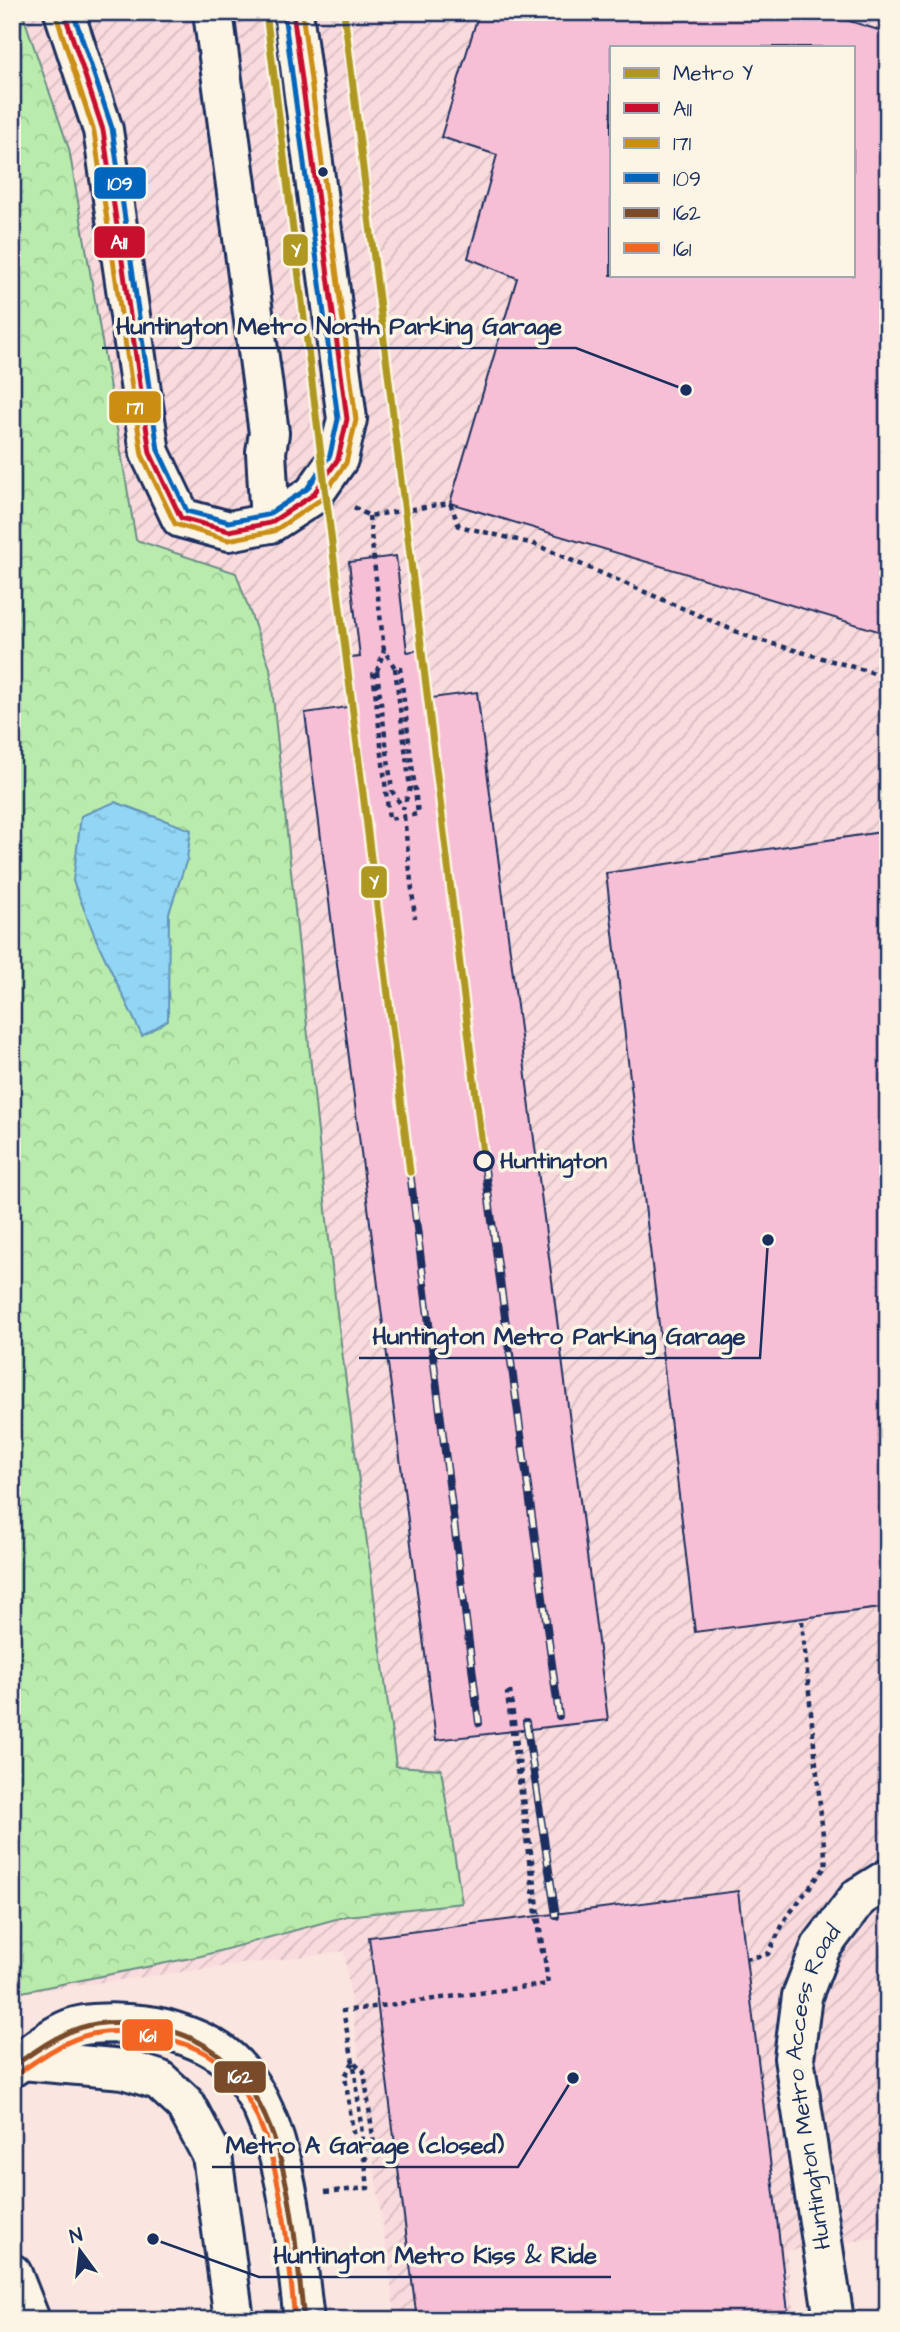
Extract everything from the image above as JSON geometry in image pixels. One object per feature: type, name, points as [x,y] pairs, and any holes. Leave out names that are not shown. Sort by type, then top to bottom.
[{"type":"lane","points":[[64,12],[103,130],[150,453],[181,518],[229,531],[270,523],[313,495],[338,459],[347,419],[293,12]]},
{"type":"lane","points":[[213,12],[269,433],[266,453],[270,523]]},
{"type":"lane","name":"Huntington Metro Access Road","points":[[834,2320],[794,2058],[800,2008],[821,1947],[859,1897],[888,1878]]},
{"type":"lane","points":[[17,2064],[71,2028],[110,2024],[154,2026],[191,2036],[225,2056],[254,2092],[273,2132],[288,2196],[304,2320]]},
{"type":"lane","points":[[17,2064],[124,2068],[159,2080],[185,2104],[212,2155],[234,2320]]},
{"type":"lane","points":[[12,2274],[30,2320]]},
{"type":"path","points":[[376,671],[391,791],[403,808],[410,788],[395,668],[384,650],[369,516],[450,503],[459,526],[534,544],[749,637],[888,677]]},
{"type":"path","points":[[384,650],[376,671],[373,671],[389,819],[418,814],[400,668],[395,668]]},
{"type":"path","points":[[404,816],[415,918]]},
{"type":"path","points":[[746,1959],[768,1954],[786,1918],[826,1866],[802,1621]]},
{"type":"path","points":[[315,2193],[368,2188],[353,2062],[343,2011],[548,1984],[547,1958],[510,1691],[507,1694],[541,1951],[547,1958]]},
{"type":"path","points":[[547,1958],[549,1949]]},
{"type":"path","points":[[353,2062],[364,2071],[374,2145],[365,2159]]},
{"type":"path","points":[[353,2062],[345,2076],[355,2146],[365,2159]]},
{"type":"shaded area","points":[[12,12],[888,12],[888,2236],[786,2251],[795,2320],[396,2320],[344,1951],[12,1994]]},
{"type":"green space","points":[[12,12],[22,12],[69,149],[136,540],[236,573],[270,668],[335,1297],[396,1766],[441,1769],[462,1903],[347,1916],[201,1956],[12,1994]]},
{"type":"water","points":[[115,802],[191,830],[187,859],[169,913],[168,1020],[142,1036],[96,939],[73,881],[81,816]]},
{"type":"building","points":[[479,12],[821,12],[888,33],[888,634],[450,503],[517,278],[468,258],[497,155],[441,137]]},
{"type":"building","points":[[396,556],[407,652],[426,649],[432,698],[477,692],[608,1720],[436,1740],[305,713],[348,707],[342,659],[360,657],[349,562]]},
{"type":"building","points":[[888,831],[888,1607],[695,1632],[606,873]]},
{"type":"building","points":[[738,1891],[789,2320],[417,2320],[369,1937]]},
{"type":"railway","points":[[484,1162],[559,1716]]},
{"type":"railway","points":[[410,1172],[479,1723]]},
{"type":"railway","points":[[526,1722],[556,1916]]},
{"type":"metro line","name":"Y","points":[[266,12],[410,1172]]},
{"type":"metro line","name":"Y","points":[[344,12],[484,1162]]},
{"type":"transit line","name":"A11","points":[[64,12],[103,130],[150,453],[181,518],[229,531],[270,523],[313,495],[338,459],[347,419],[293,12]]},
{"type":"transit line","name":"109","points":[[73,12],[112,128],[158,450],[187,511],[229,522],[267,515],[307,489],[330,455],[338,419],[284,13]]},
{"type":"transit line","name":"171","points":[[56,15],[94,132],[142,455],[175,524],[228,540],[274,531],[320,500],[346,463],[356,420],[302,12]]},
{"type":"transit line","name":"162","points":[[12,2067],[65,2034],[80,2028],[115,2022],[160,2028],[203,2044],[236,2070],[259,2104],[276,2144],[287,2188],[304,2320]]},
{"type":"transit line","name":"161","points":[[17,2074],[52,2051],[83,2036],[116,2031],[174,2041],[197,2049],[217,2061],[239,2085],[256,2114],[268,2146],[284,2218],[295,2320]]},
{"type":"place","name":"Huntington Metro North Parking Garage","points":[[686,390]]},
{"type":"place","name":"Huntington","points":[[484,1161]]},
{"type":"place","name":"Huntington Metro Parking Garage","points":[[768,1240]]},
{"type":"place","name":"Metro A Garage (closed)","points":[[573,2078]]},
{"type":"place","name":"Huntington Metro Kiss & Ride","points":[[153,2239]]}]
